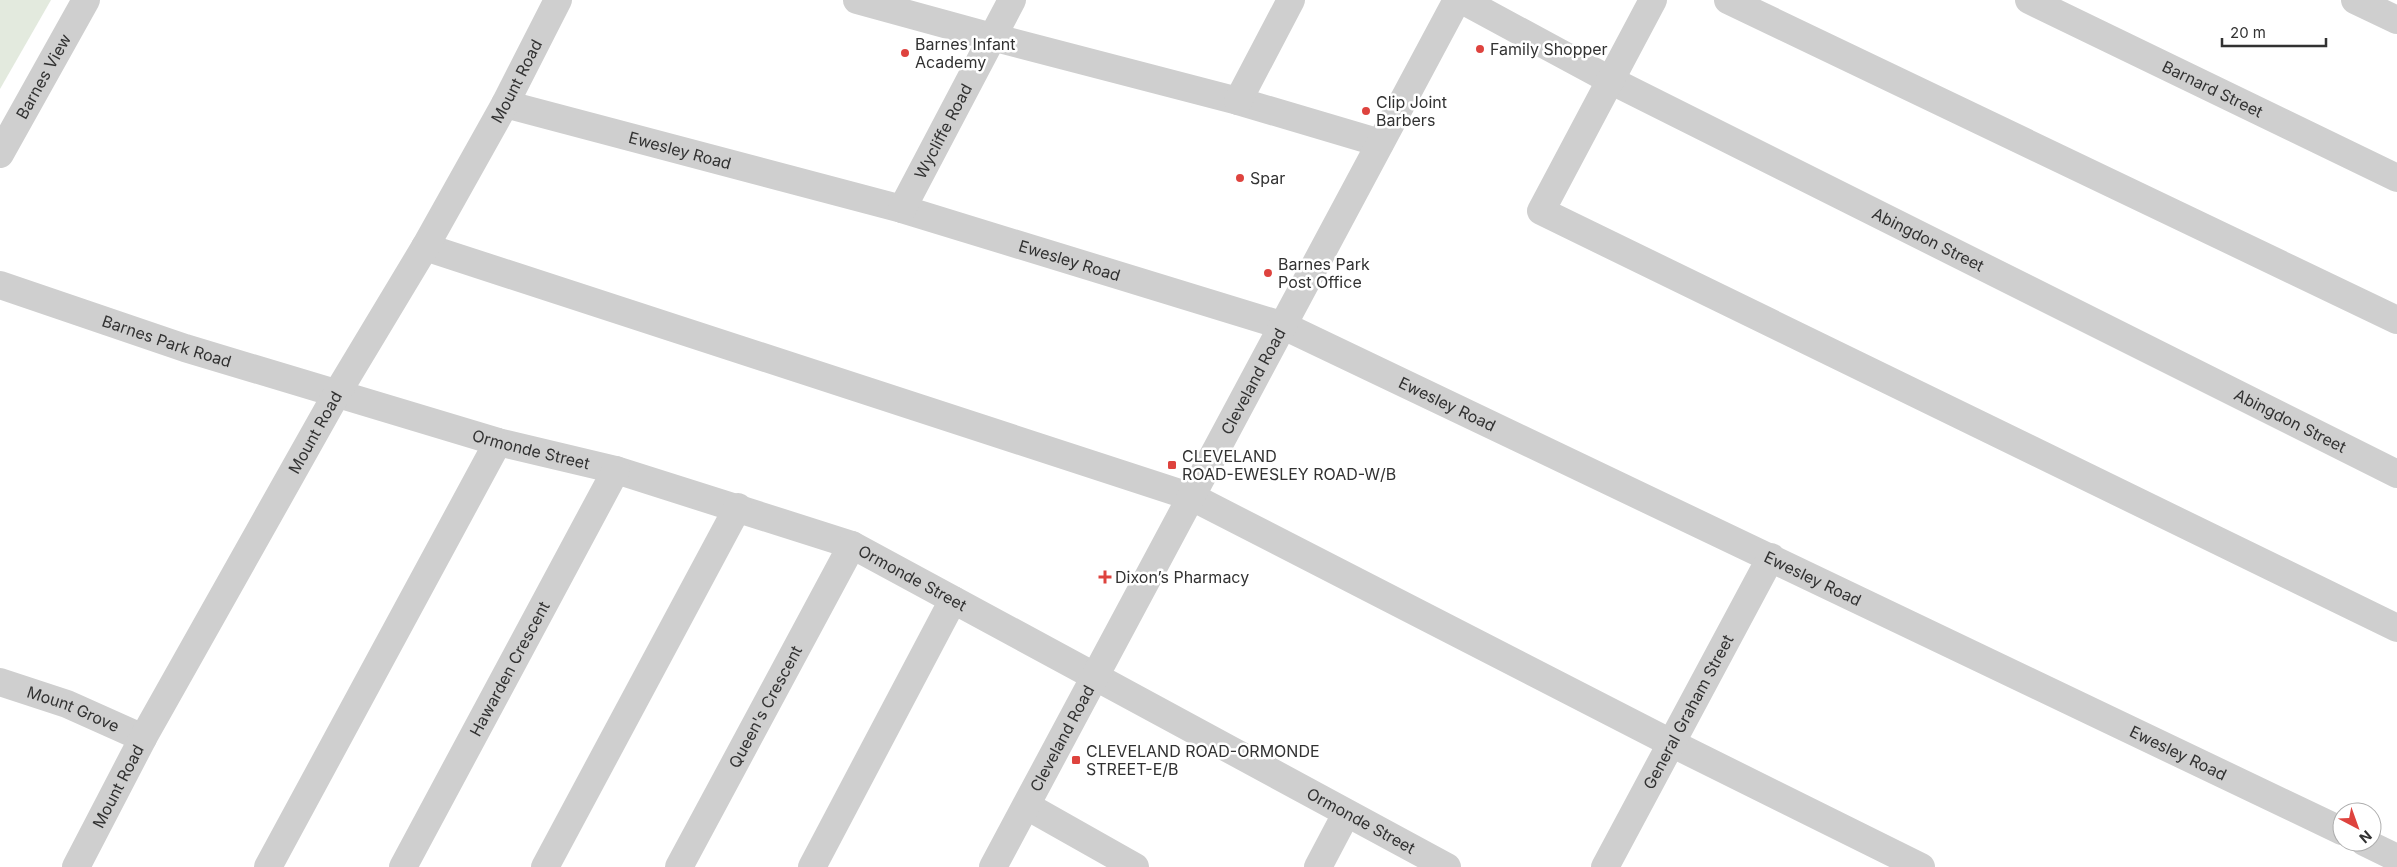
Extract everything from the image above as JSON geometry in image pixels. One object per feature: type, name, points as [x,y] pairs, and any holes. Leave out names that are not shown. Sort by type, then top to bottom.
[{"type":"street","name":"Barnes View","points":[[0,154],[86,0]]},
{"type":"street","name":"Mount Road","points":[[76,867],[143,738],[336,394],[425,247],[505,104],[558,0]]},
{"type":"street","points":[[857,0],[1238,101],[1380,143]]},
{"type":"street","name":"Wycliffe Road","points":[[902,209],[1012,0]]},
{"type":"street","points":[[1238,101],[1291,0]]},
{"type":"street","name":"Cleveland Road","points":[[993,867],[1027,806],[1094,676],[1284,326],[1326,240],[1457,0]]},
{"type":"street","name":"Abingdon Street","points":[[1462,0],[1610,80],[2397,474]]},
{"type":"street","points":[[1653,0],[1541,211],[2397,628]]},
{"type":"street","points":[[1728,0],[2397,320]]},
{"type":"street","name":"Barnard Street","points":[[2029,0],[2397,178]]},
{"type":"street","points":[[2355,0],[2397,20]]},
{"type":"street","name":"Ewesley Road","points":[[505,104],[902,209],[1284,326],[2332,826]]},
{"type":"street","points":[[425,247],[1192,497],[1671,743],[1921,867]]},
{"type":"street","name":"Barnes Park Road","points":[[0,285],[185,348],[336,394]]},
{"type":"street","name":"Ormonde Street","points":[[336,394],[498,442],[616,470],[738,507],[852,545],[1447,867]]},
{"type":"street","points":[[268,867],[498,442]]},
{"type":"street","name":"Hawarden Crescent","points":[[403,867],[616,470]]},
{"type":"street","points":[[545,867],[738,507]]},
{"type":"street","name":"Queen's Crescent","points":[[679,867],[852,545]]},
{"type":"street","name":"General Graham Street","points":[[1605,867],[1771,557]]},
{"type":"street","points":[[812,867],[953,600]]},
{"type":"street","name":"Mount Grove","points":[[0,682],[67,704],[143,738]]},
{"type":"street","points":[[1027,806],[1135,867]]},
{"type":"street","points":[[1318,867],[1346,814]]},
{"type":"street","points":[[2382,851],[2397,858]]},
{"type":"shaded area","points":[[0,0],[51,0],[0,89]]},
{"type":"place","name":"Family Shopper","points":[[1480,49]]},
{"type":"place","name":"Barnes Infant Academy","points":[[905,53]]},
{"type":"place","name":"Clip Joint Barbers","points":[[1366,111]]},
{"type":"place","name":"Spar","points":[[1240,178]]},
{"type":"place","name":"Barnes Park Post Office","points":[[1268,273]]},
{"type":"place","name":"CLEVELAND ROAD-EWESLEY ROAD-W/B","points":[[1172,465]]},
{"type":"place","name":"Dixon’s Pharmacy","points":[[1105,577]]},
{"type":"place","name":"CLEVELAND ROAD-ORMONDE STREET-E/B","points":[[1076,760]]}]
